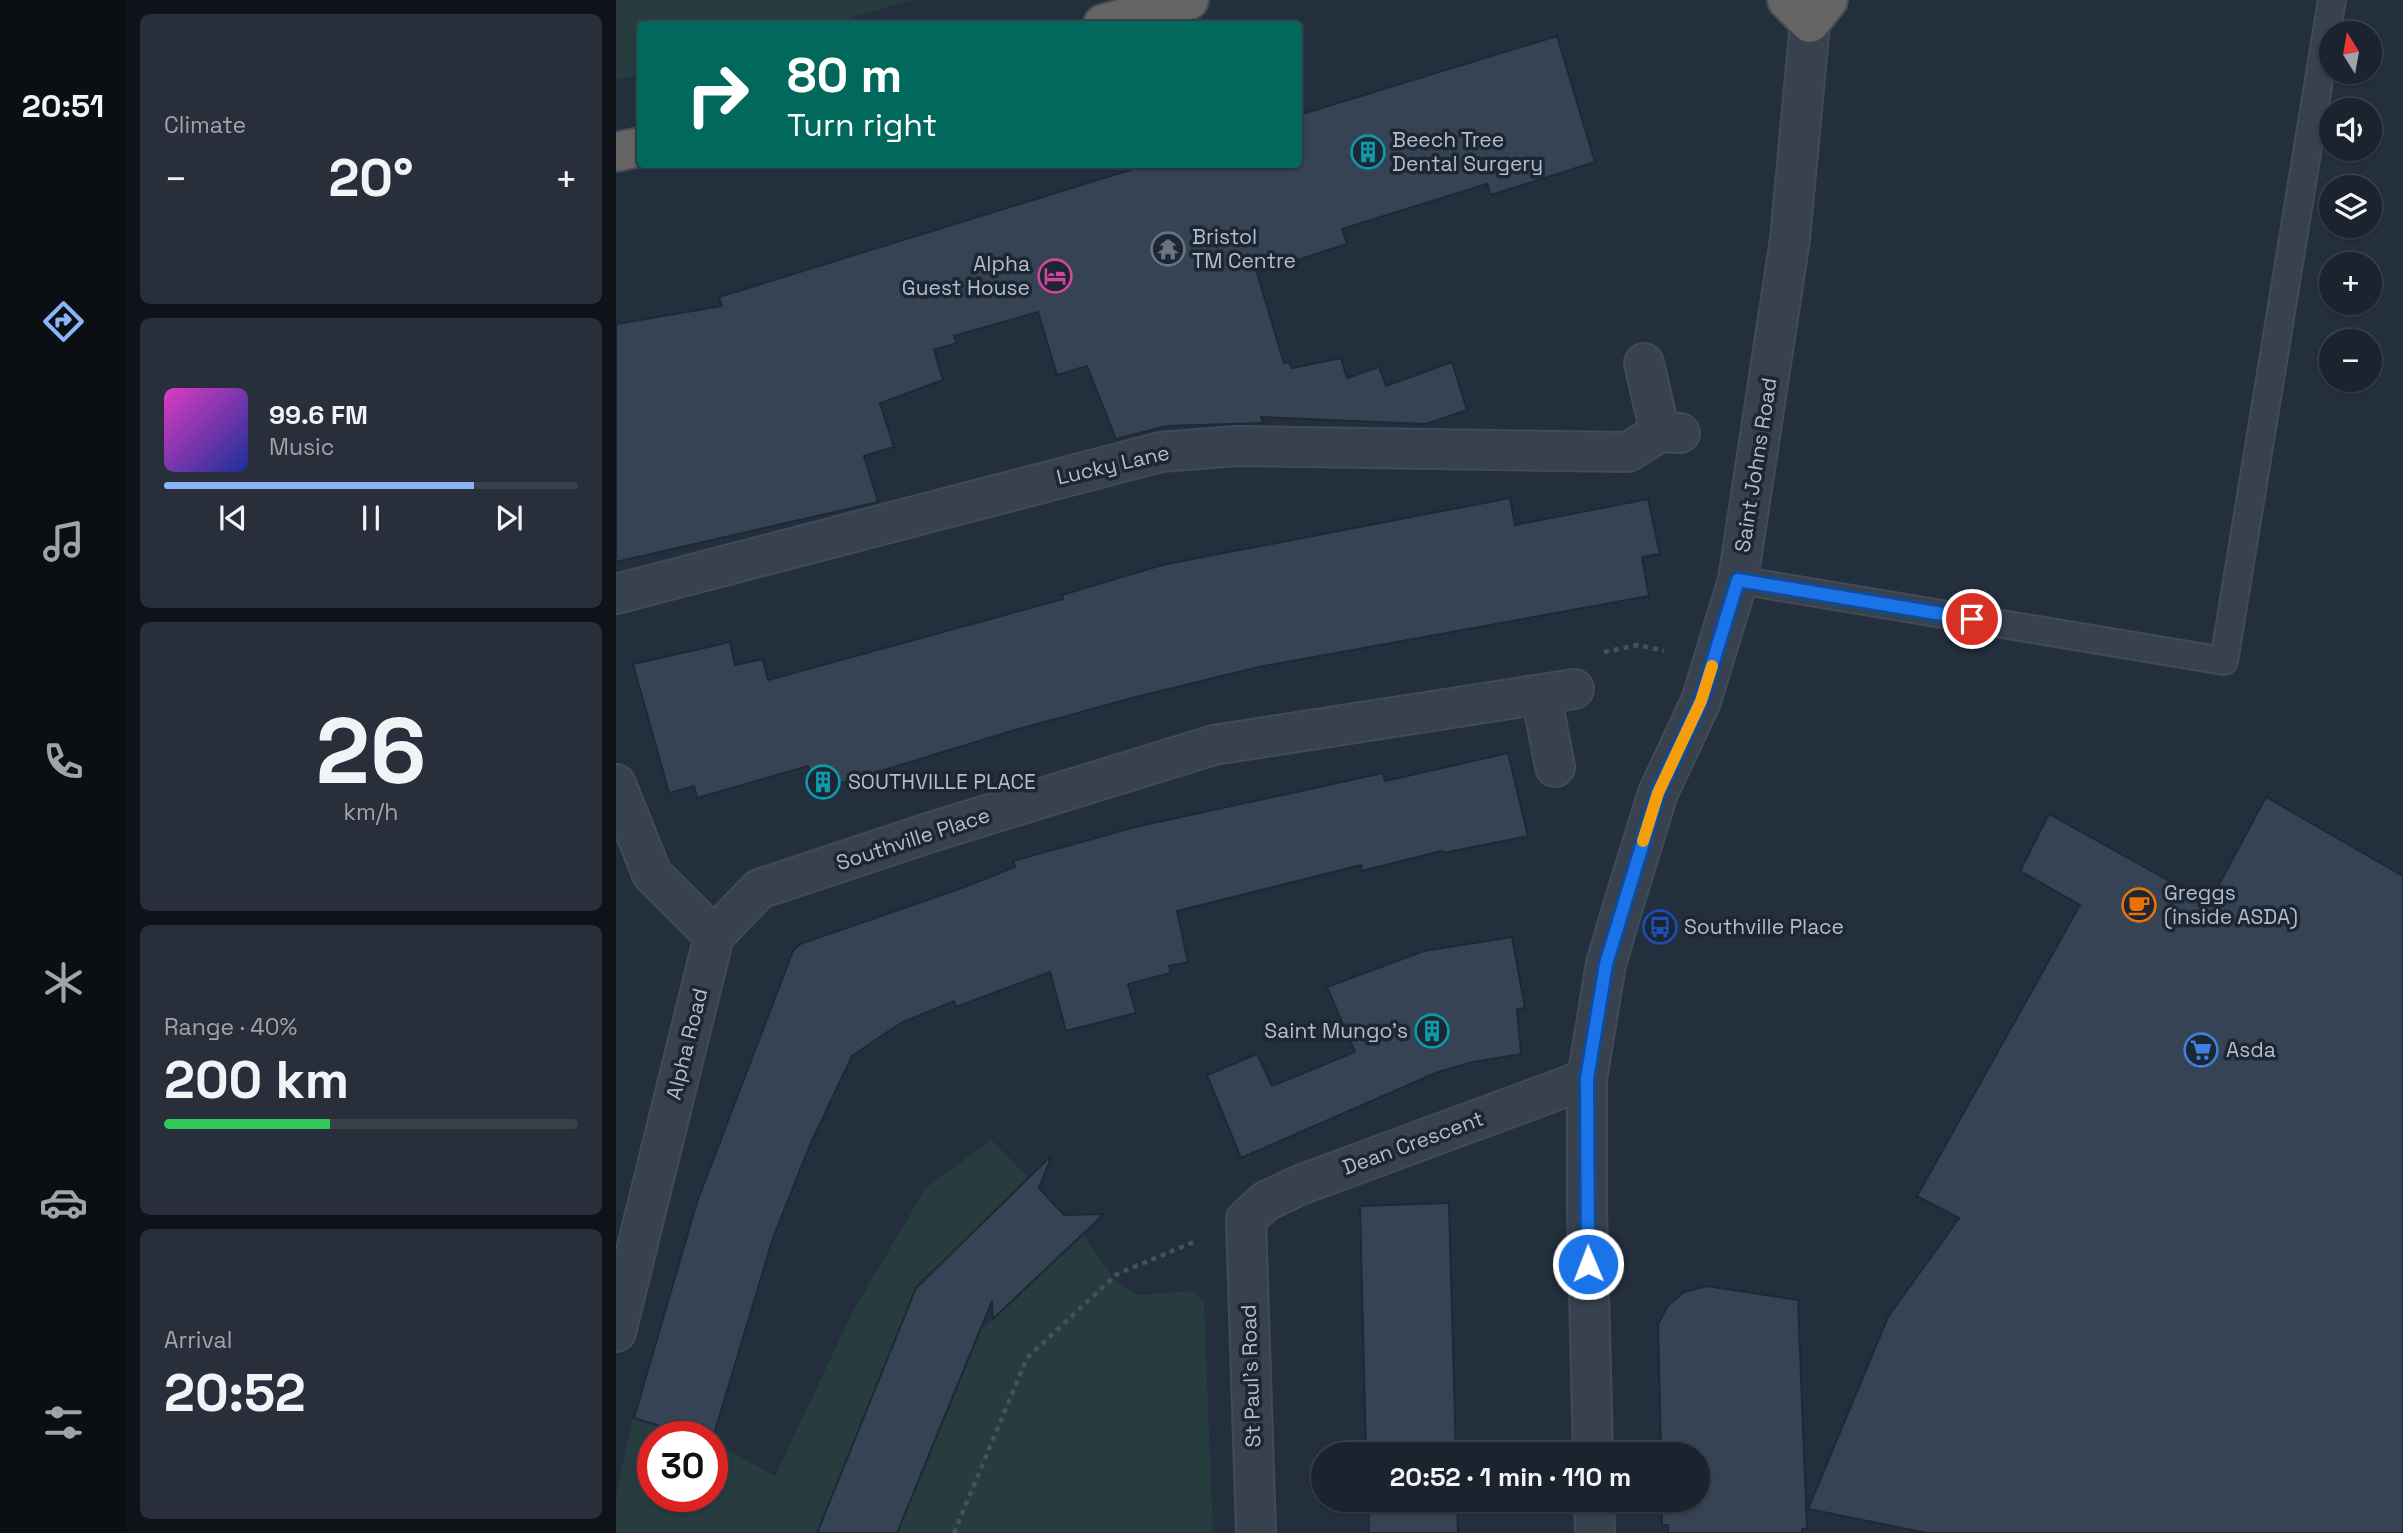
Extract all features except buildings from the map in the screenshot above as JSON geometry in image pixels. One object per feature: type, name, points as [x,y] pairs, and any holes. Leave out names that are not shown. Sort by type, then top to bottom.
[{"type":"highway","points":[[1114,21],[1189,0]]},
{"type":"highway","points":[[616,152],[637,148]]},
{"type":"street","name":"Saint Johns Road","points":[[1593,1442],[1587,1079],[1606,964],[1620,916],[1658,793],[1701,701],[1738,580],[1790,239],[1808,6]]},
{"type":"street","name":"Lucky Lane","points":[[616,594],[1161,452],[1236,446],[1628,452],[1670,433],[1644,363]]},
{"type":"street","points":[[1555,767],[1558,692]]},
{"type":"street","name":"Southville Place","points":[[714,936],[759,889],[925,834],[1214,745],[1558,692]]},
{"type":"street","points":[[616,784],[652,874],[714,936]]},
{"type":"street","name":"Alpha Road","points":[[616,1332],[714,936]]},
{"type":"street","name":"Dean Crescent","points":[[1246,1219],[1266,1201],[1300,1185],[1587,1079]]},
{"type":"street","name":"St Paul's Road","points":[[1246,1219],[1256,1533]]},
{"type":"street","points":[[1594,1512],[1595,1533]]},
{"type":"lane","points":[[1738,580],[2224,661],[2332,0]]},
{"type":"path","points":[[1558,692],[1584,656],[1638,645],[1713,661]]},
{"type":"path","points":[[954,1533],[1027,1358],[1117,1275],[1246,1219]]},
{"type":"green space","points":[[616,0],[914,0],[837,21],[637,21],[637,76],[616,80]]},
{"type":"green space","points":[[991,1140],[1029,1178],[916,1288],[817,1533],[616,1533],[616,1496],[633,1417],[646,1421],[637,1421],[637,1512],[728,1512],[728,1451],[775,1476],[853,1311],[926,1188]]},
{"type":"green space","points":[[1083,1235],[1118,1284],[1138,1295],[1194,1291],[1204,1302],[1213,1533],[897,1533],[980,1331]]},
{"type":"slow traffic","points":[[1643,841],[1658,793],[1701,701],[1712,666]]},
{"type":"place","name":"Beech Tree Dental Surgery","points":[[1368,152]]},
{"type":"place","name":"Bristol TM Centre","points":[[1168,249]]},
{"type":"place","name":"Alpha Guest House","points":[[1055,276]]},
{"type":"place","name":"SOUTHVILLE PLACE","points":[[823,782]]},
{"type":"place","name":"Greggs (inside ASDA)","points":[[2139,905]]},
{"type":"place","name":"Southville Place","points":[[1660,927]]},
{"type":"place","name":"Saint Mungo's","points":[[1432,1031]]},
{"type":"place","name":"Asda","points":[[2201,1050]]},
{"type":"route","points":[[1588,1264],[1587,1079],[1606,964],[1658,793],[1701,701],[1738,580],[1972,619]]}]
